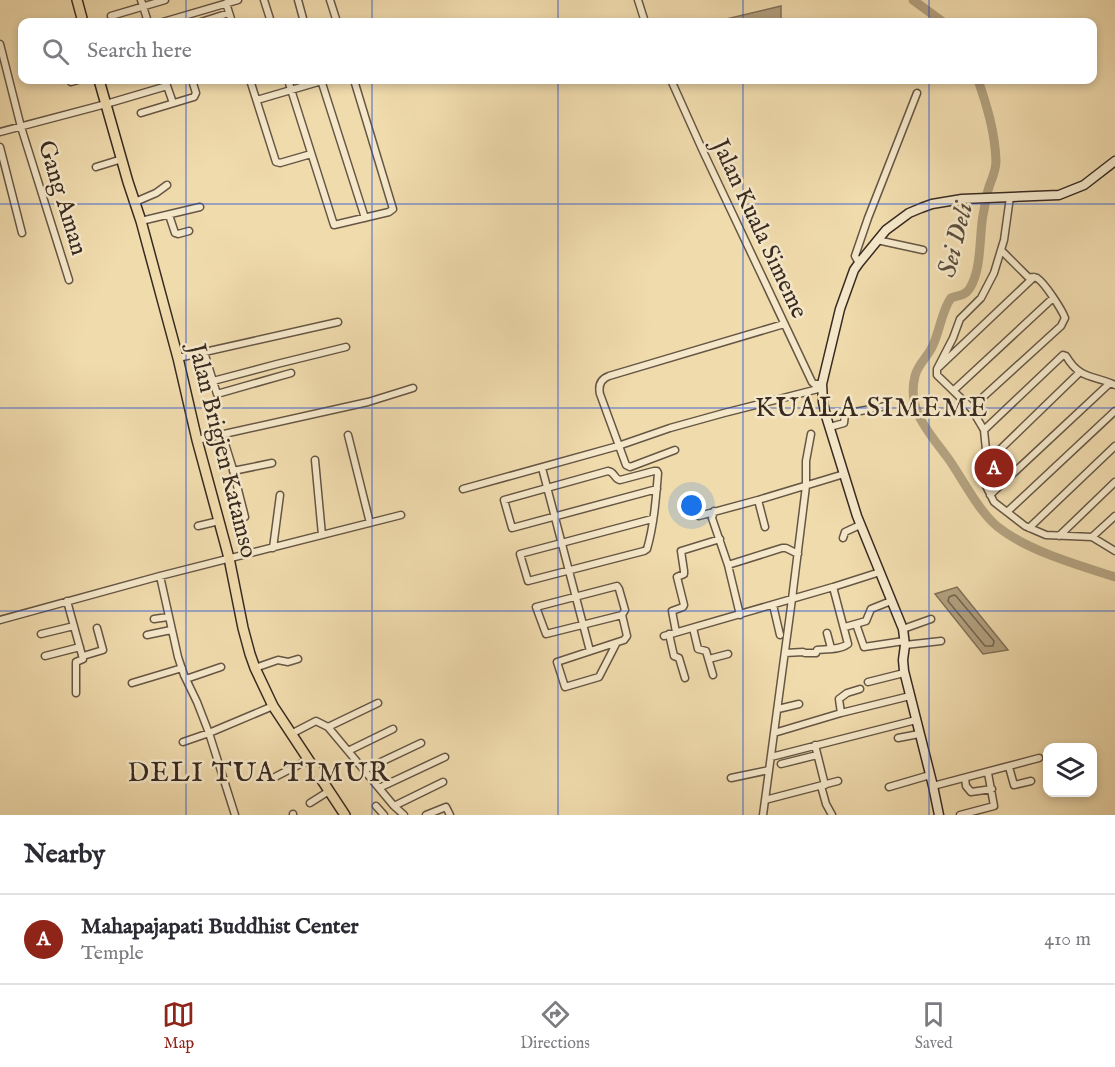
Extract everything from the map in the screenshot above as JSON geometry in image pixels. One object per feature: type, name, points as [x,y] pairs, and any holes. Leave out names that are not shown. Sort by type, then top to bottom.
[{"type":"main road","points":[[77,0],[82,18]]},
{"type":"main road","name":"Jalan Brigjen Katamso","points":[[100,84],[141,220],[178,358],[197,440],[230,558],[243,628],[255,668],[273,706],[345,815]]},
{"type":"main road","points":[[939,815],[904,673],[903,629],[860,525],[824,409],[822,386],[840,309],[854,270],[859,263],[885,230],[909,213],[932,204],[962,199],[1059,195],[1084,185],[1115,161]]},
{"type":"street","points":[[111,16],[142,3],[165,0]]},
{"type":"street","points":[[176,18],[236,0]]},
{"type":"street","points":[[264,0],[270,18]]},
{"type":"street","points":[[298,0],[303,18]]},
{"type":"street","points":[[330,0],[336,18]]},
{"type":"street","points":[[638,0],[644,18]]},
{"type":"street","points":[[142,3],[147,18]]},
{"type":"street","points":[[226,3],[231,18]]},
{"type":"street","points":[[213,18],[229,13]]},
{"type":"street","name":"Gang Aman","points":[[0,44],[21,127],[69,280]]},
{"type":"street","points":[[0,132],[106,104],[163,84]]},
{"type":"street","points":[[166,84],[173,103]]},
{"type":"street","points":[[141,113],[196,96],[193,84]]},
{"type":"street","points":[[251,84],[278,163],[311,154]]},
{"type":"street","points":[[289,84],[333,224],[389,212],[393,208],[355,84]]},
{"type":"street","points":[[257,100],[310,84]]},
{"type":"street","points":[[324,84],[365,218]]},
{"type":"street","name":"Jalan Kuala Simeme","points":[[673,84],[812,382],[822,386]]},
{"type":"street","points":[[859,263],[855,256],[917,93]]},
{"type":"street","points":[[0,147],[22,233]]},
{"type":"street","points":[[96,167],[122,159]]},
{"type":"street","points":[[135,202],[156,193],[167,185]]},
{"type":"street","points":[[1007,197],[1009,212],[1002,251],[981,298],[960,319],[937,369],[937,375],[971,408],[984,430],[986,450],[984,482],[994,502],[1029,528],[1046,535],[1092,537],[1115,551]]},
{"type":"street","points":[[141,220],[200,207]]},
{"type":"street","points":[[169,215],[175,233],[189,231]]},
{"type":"street","points":[[877,240],[923,250]]},
{"type":"street","points":[[971,408],[1064,322],[1065,318],[1040,281],[1028,276],[1002,251]]},
{"type":"street","points":[[937,369],[1034,277]]},
{"type":"street","points":[[954,390],[1053,298]]},
{"type":"street","points":[[178,358],[338,322]]},
{"type":"street","points":[[675,450],[628,467],[618,446],[600,394],[599,386],[602,380],[784,324]]},
{"type":"street","points":[[213,381],[346,347]]},
{"type":"street","points":[[204,352],[217,394],[291,374]]},
{"type":"street","points":[[984,430],[1063,355],[1080,372],[1112,384]]},
{"type":"street","points":[[984,465],[1080,372]]},
{"type":"street","points":[[990,495],[1112,384]]},
{"type":"street","points":[[463,489],[822,386]]},
{"type":"street","points":[[197,440],[368,402],[413,388]]},
{"type":"street","points":[[830,427],[844,423],[845,414],[886,406]]},
{"type":"street","points":[[1007,512],[1115,411]]},
{"type":"street","points":[[222,434],[245,517]]},
{"type":"street","points":[[763,815],[798,554],[806,486],[806,461],[811,434]]},
{"type":"street","points":[[348,435],[370,523]]},
{"type":"street","points":[[1029,528],[1115,446]]},
{"type":"street","points":[[315,460],[322,535]]},
{"type":"street","points":[[233,471],[272,463]]},
{"type":"street","points":[[542,468],[590,651]]},
{"type":"street","points":[[652,519],[520,554],[528,581],[644,551],[648,546],[657,489],[658,473],[655,471],[618,480],[611,471],[608,471],[506,498],[504,501],[512,528],[657,489]]},
{"type":"street","points":[[699,516],[844,474]]},
{"type":"street","points":[[1059,536],[1115,482]]},
{"type":"street","points":[[273,548],[280,495]]},
{"type":"street","points":[[758,500],[765,527]]},
{"type":"street","points":[[714,511],[712,518],[728,565],[740,615]]},
{"type":"street","points":[[0,620],[160,576],[401,515]]},
{"type":"street","points":[[1092,537],[1115,516]]},
{"type":"street","points":[[198,526],[219,521]]},
{"type":"street","points":[[843,538],[845,532],[860,525]]},
{"type":"street","points":[[676,632],[672,611],[684,605],[677,577],[684,574],[681,551],[720,539]]},
{"type":"street","points":[[728,565],[786,548],[798,554]]},
{"type":"street","points":[[684,678],[679,658],[674,656],[666,635],[880,572]]},
{"type":"street","points":[[160,576],[171,630],[182,668],[209,733],[235,815]]},
{"type":"street","points":[[616,644],[599,677],[565,687],[557,662],[616,644],[627,636],[619,589],[617,586],[536,607],[546,634],[622,615]]},
{"type":"street","points":[[785,654],[803,651],[805,653],[816,652],[848,644],[833,587]]},
{"type":"street","points":[[68,601],[83,656]]},
{"type":"street","points":[[845,627],[867,620],[871,609],[891,601]]},
{"type":"street","points":[[773,605],[780,635]]},
{"type":"street","points":[[154,619],[168,617]]},
{"type":"street","points":[[903,629],[931,619]]},
{"type":"street","points":[[856,624],[864,647],[941,640]]},
{"type":"street","points":[[41,634],[74,626]]},
{"type":"street","points":[[76,693],[76,662],[83,659],[83,656],[103,651],[97,628]]},
{"type":"street","points":[[693,628],[698,649],[705,650],[713,675]]},
{"type":"street","points":[[147,635],[171,630]]},
{"type":"street","points":[[827,633],[831,648]]},
{"type":"street","points":[[45,657],[80,647]]},
{"type":"street","points":[[709,659],[728,654]]},
{"type":"street","points":[[255,668],[278,660],[290,662],[298,659]]},
{"type":"street","points":[[186,679],[221,667]]},
{"type":"street","points":[[132,683],[182,668]]},
{"type":"street","points":[[867,682],[904,673]]},
{"type":"street","points":[[841,712],[839,699],[847,693],[861,689]]},
{"type":"street","points":[[774,733],[841,712],[910,696]]},
{"type":"street","points":[[328,727],[378,703]]},
{"type":"street","points":[[778,709],[799,704]]},
{"type":"street","points":[[183,742],[273,706]]},
{"type":"street","points":[[291,734],[316,720],[328,727],[404,815]]},
{"type":"street","points":[[771,757],[916,720]]},
{"type":"street","points":[[348,751],[393,729]]},
{"type":"street","points":[[898,738],[919,734]]},
{"type":"street","points":[[364,770],[421,743]]},
{"type":"street","points":[[815,746],[826,804],[832,815]]},
{"type":"street","points":[[782,764],[817,755]]},
{"type":"street","points":[[379,788],[445,757]]},
{"type":"street","points":[[933,786],[1039,758]]},
{"type":"street","points":[[273,778],[308,760]]},
{"type":"street","points":[[1009,767],[1014,785],[1031,781]]},
{"type":"street","points":[[731,778],[769,770]]},
{"type":"street","points":[[960,815],[994,806],[988,773]]},
{"type":"street","points":[[889,787],[930,775]]},
{"type":"street","points":[[965,778],[970,792],[992,789]]},
{"type":"street","points":[[765,800],[838,780]]},
{"type":"street","points":[[394,806],[443,782]]},
{"type":"street","points":[[310,804],[329,791]]},
{"type":"street","points":[[376,806],[384,815]]},
{"type":"street","points":[[426,815],[446,807],[450,815]]},
{"type":"water","points":[[781,6],[781,18],[731,18]]},
{"type":"water","points":[[957,587],[1008,650],[983,654],[935,594]]},
{"type":"waterway","name":"Sei Deli","points":[[913,0],[938,18]]},
{"type":"waterway","name":"Sei Deli","points":[[979,84],[990,119],[996,161],[983,215],[977,271],[968,291],[951,298],[931,349],[916,371],[913,389],[917,412],[978,505],[998,527],[1010,536],[1038,550],[1115,577]]},
{"type":"place","name":"Mahapajapati Buddhist Center","points":[[994,468]]},
{"type":"district","name":"KUALA SIMEME","points":[[872,409]]},
{"type":"district","name":"DELI TUA TIMUR","points":[[259,774]]}]
